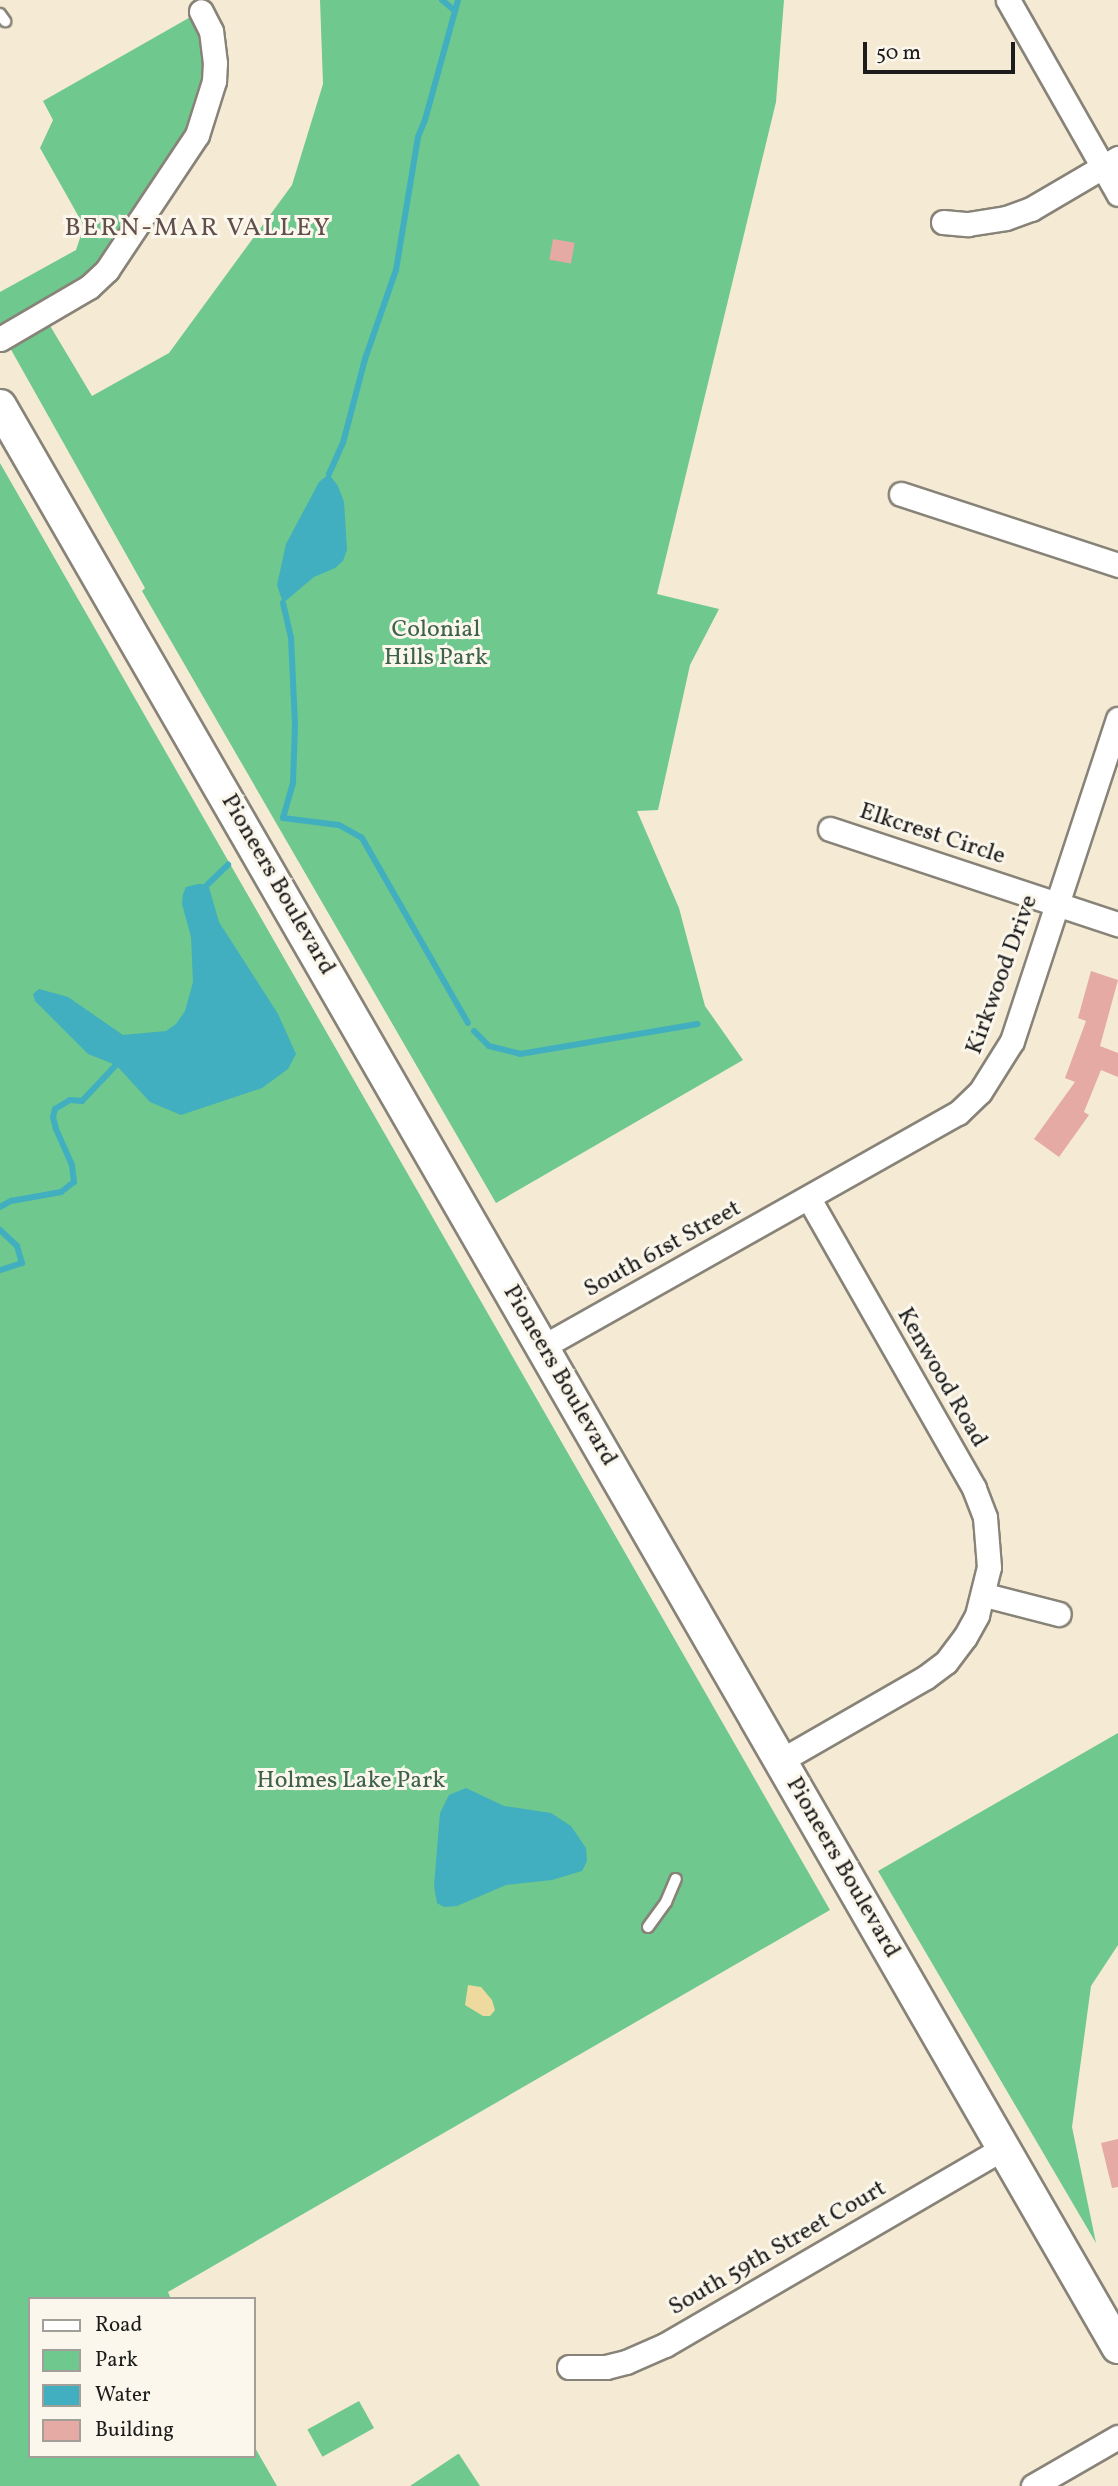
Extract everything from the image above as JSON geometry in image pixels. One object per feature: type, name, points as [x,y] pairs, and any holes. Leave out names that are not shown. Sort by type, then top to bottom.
[{"type":"main road","name":"Pioneers Boulevard","points":[[0,406],[1118,2347]]},
{"type":"street","points":[[1008,0],[1110,162],[1118,194]]},
{"type":"street","points":[[0,339],[89,286],[107,270],[197,135],[214,81],[215,62],[211,31],[201,11]]},
{"type":"street","points":[[943,222],[968,224],[1006,219],[1031,209],[1110,162]]},
{"type":"street","points":[[901,495],[1118,565]]},
{"type":"street","name":"Kirkwood Drive","points":[[809,1199],[958,1113],[980,1093],[1012,1041],[1118,719]]},
{"type":"street","name":"Elkcrest Circle","points":[[830,829],[1118,924]]},
{"type":"street","name":"South 61st Street","points":[[542,1347],[809,1199]]},
{"type":"street","name":"Kenwood Road","points":[[809,1199],[974,1488],[985,1517],[989,1542],[985,1595]]},
{"type":"street","points":[[780,1761],[926,1678],[946,1661],[965,1637],[985,1595],[1059,1614]]},
{"type":"street","name":"South 59th Street Court","points":[[569,2367],[616,2365],[665,2345],[1005,2147]]},
{"type":"street","points":[[1033,2486],[1118,2437]]},
{"type":"lane","points":[[648,1927],[666,1902],[676,1879]]},
{"type":"green space","name":"Colonial Hills Park","points":[[320,0],[784,0],[776,102],[657,594],[719,609],[690,665],[658,810],[637,811],[679,908],[705,1006],[743,1060],[496,1203],[142,591],[145,588],[0,330],[0,292],[76,250],[84,226],[40,148],[53,120],[43,101],[201,11],[214,81],[117,257],[43,314],[92,396],[169,353],[292,185],[323,84]]},
{"type":"green space","name":"Holmes Lake Park","points":[[0,463],[830,1910],[168,2292],[170,2297],[28,2297],[28,2458],[256,2458],[256,2449],[277,2486],[0,2486]]},
{"type":"green space","points":[[1118,1733],[1118,1945],[1091,1986],[1072,2127],[1096,2243],[878,1871]]},
{"type":"green space","points":[[359,2401],[374,2428],[322,2457],[307,2430]]},
{"type":"green space","points":[[458,2454],[480,2486],[410,2486]]},
{"type":"sand","points":[[468,1985],[481,1987],[492,2000],[495,2010],[490,2016],[483,2016],[465,2005]]},
{"type":"water","points":[[329,474],[338,486],[344,502],[347,550],[343,561],[335,568],[314,577],[283,603],[277,585],[286,544],[319,482]]},
{"type":"water","points":[[208,884],[219,922],[278,1014],[296,1054],[288,1069],[262,1088],[181,1115],[150,1102],[116,1065],[88,1054],[35,1001],[33,994],[39,989],[68,997],[123,1035],[166,1031],[176,1024],[185,1011],[193,982],[191,937],[182,904],[186,887]]},
{"type":"water","points":[[466,1788],[504,1806],[551,1813],[571,1826],[586,1848],[587,1861],[582,1871],[552,1880],[506,1885],[457,1906],[444,1907],[437,1903],[434,1886],[440,1813],[449,1795]]},
{"type":"building","points":[[553,239],[575,243],[571,264],[549,260]]},
{"type":"building","points":[[1091,971],[1118,980],[1100,1046],[1118,1053],[1118,1077],[1101,1070],[1084,1112],[1089,1115],[1059,1157],[1034,1139],[1075,1082],[1065,1078],[1086,1021],[1078,1018]]},
{"type":"building","points":[[1118,2139],[1118,2187],[1112,2188],[1101,2143]]},
{"type":"waterway","points":[[442,0],[455,11]]},
{"type":"waterway","points":[[329,474],[343,443],[365,359],[396,270],[418,137],[458,0]]},
{"type":"waterway","points":[[283,603],[291,637],[295,725],[293,783],[283,818],[339,825],[362,838],[468,1023]]},
{"type":"waterway","points":[[208,884],[228,865]]},
{"type":"waterway","points":[[474,1031],[489,1046],[520,1054],[697,1024]]},
{"type":"waterway","points":[[0,1207],[11,1201],[61,1192],[74,1182],[72,1165],[56,1129],[53,1117],[55,1109],[70,1100],[82,1101],[116,1065]]},
{"type":"waterway","points":[[0,1230],[17,1246],[22,1263],[0,1270]]},
{"type":"district","name":"BERN-MAR VALLEY","points":[[198,229]]}]
